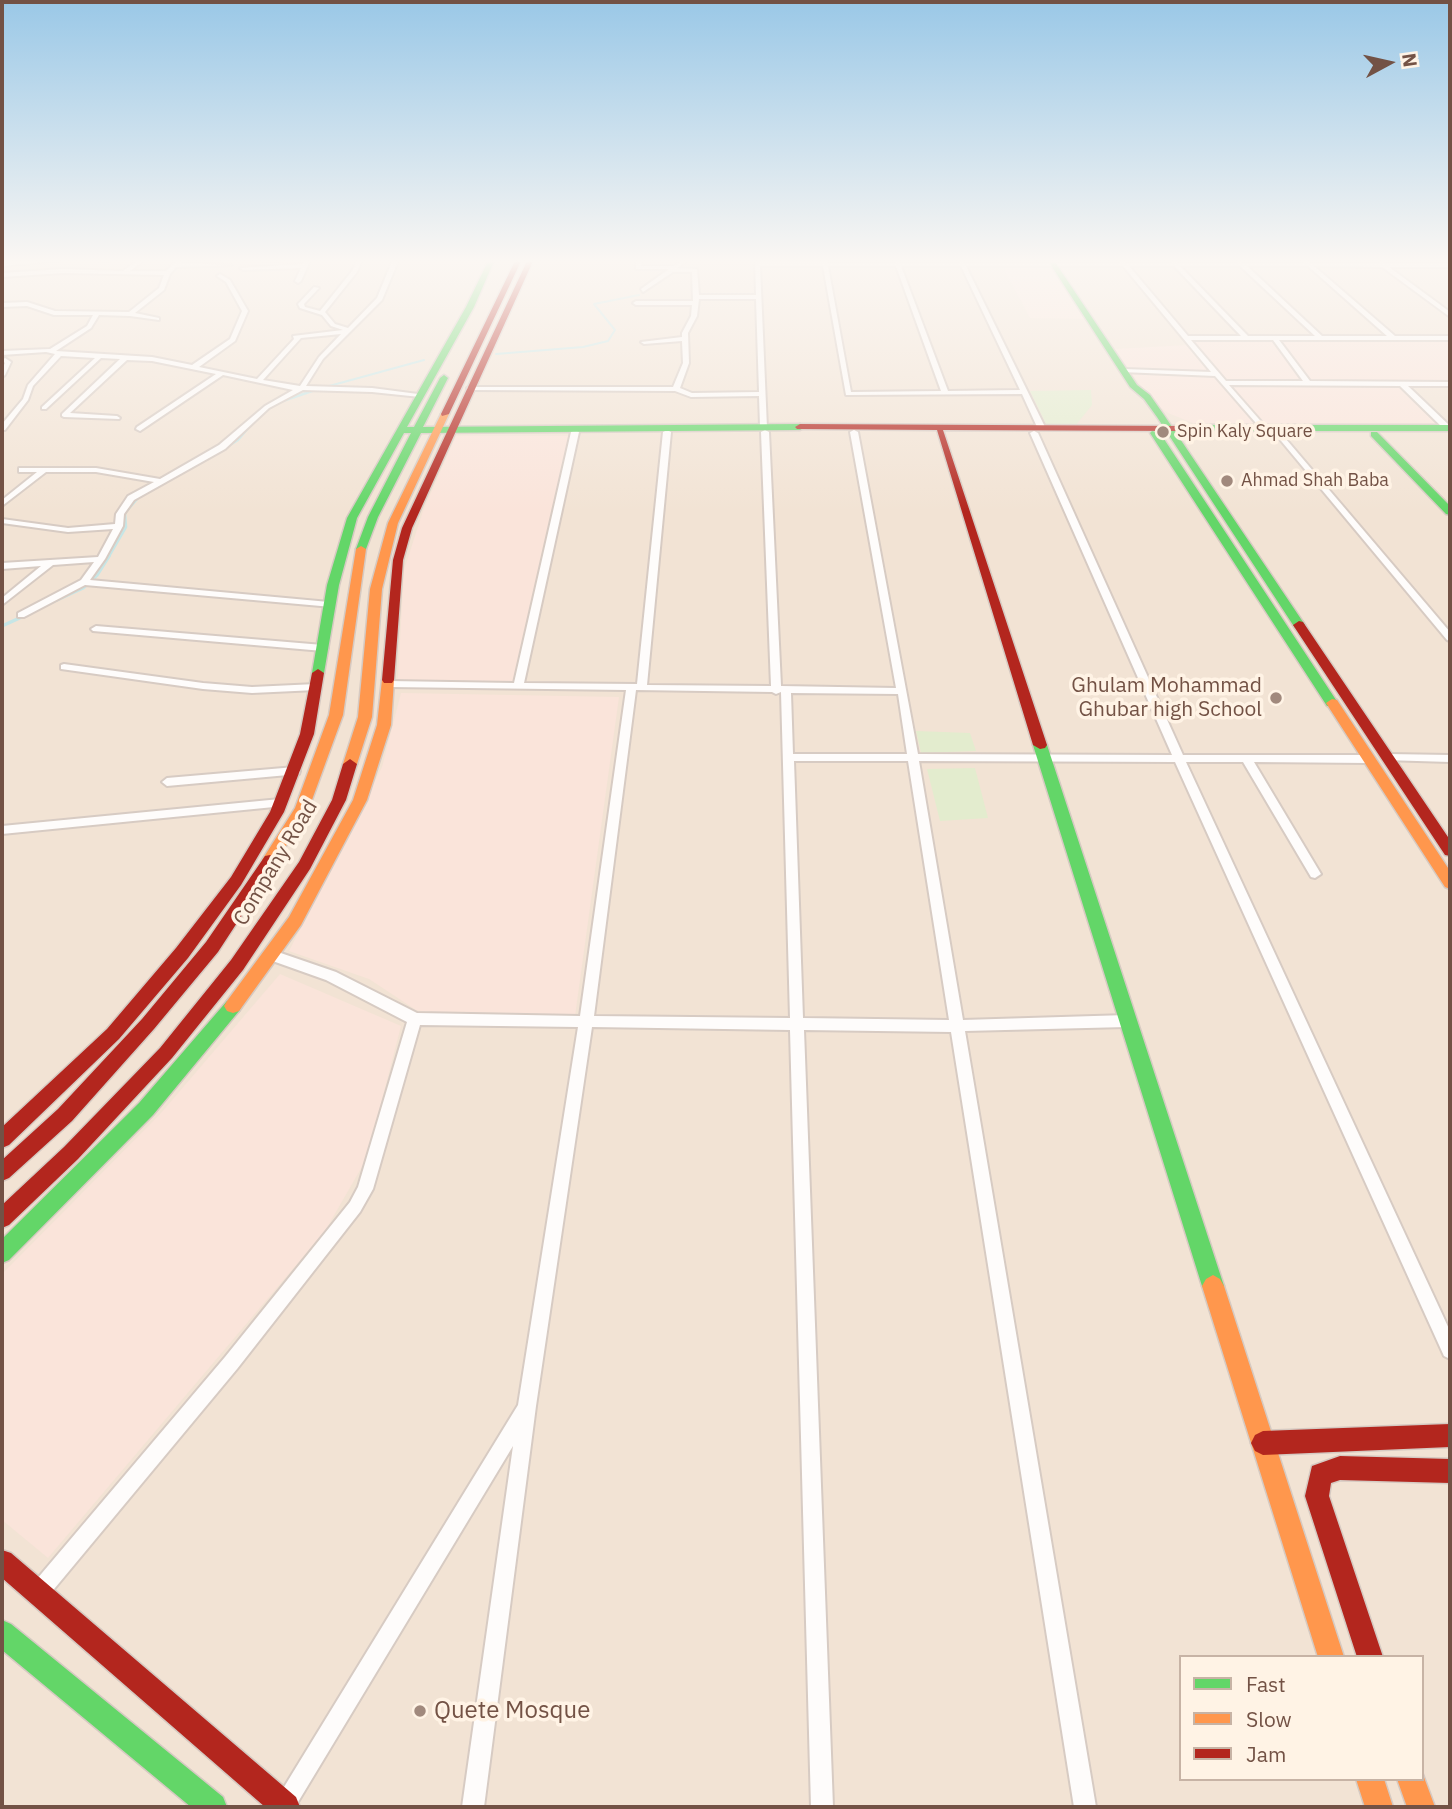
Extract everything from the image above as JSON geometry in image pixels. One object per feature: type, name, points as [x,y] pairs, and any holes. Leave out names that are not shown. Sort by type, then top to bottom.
[{"type":"main road","points":[[2,1139],[113,1034],[182,953],[236,881],[281,803],[307,734],[329,606],[352,519],[449,343]]},
{"type":"main road","name":"Company Road","points":[[2,1172],[65,1115],[148,1024],[212,947],[243,905],[302,808],[325,752],[336,715],[361,548],[373,517],[461,343]]},
{"type":"main road","name":"Company Road","points":[[2,1218],[71,1153],[166,1053],[271,918],[305,865],[339,800],[365,717],[376,589],[393,523],[447,430],[483,343]]},
{"type":"main road","points":[[2,1253],[146,1109],[215,1029],[295,921],[360,800],[384,726],[398,560],[407,528],[447,430],[491,343]]},
{"type":"main road","points":[[1106,343],[1134,387],[1133,395],[1149,410],[1162,430],[1368,759],[1450,883]]},
{"type":"main road","points":[[1112,430],[1149,410],[1214,431],[1262,428],[1450,430]]},
{"type":"main road","points":[[400,430],[476,427],[1162,430],[1280,434],[1374,434],[1450,430]]},
{"type":"main road","points":[[447,430],[467,433],[667,432],[693,429]]},
{"type":"main road","points":[[830,429],[854,432],[1038,430]]},
{"type":"main road","points":[[1112,430],[1175,452],[1342,690],[1450,851]]},
{"type":"main road","points":[[1175,452],[1214,431]]},
{"type":"main road","points":[[940,432],[1330,1655]]},
{"type":"main road","points":[[1374,434],[1450,512]]},
{"type":"main road","points":[[1325,689],[1342,690]]},
{"type":"main road","points":[[339,800],[360,800]]},
{"type":"main road","points":[[1433,857],[1450,857]]},
{"type":"main road","points":[[271,918],[295,921]]},
{"type":"main road","points":[[1263,1443],[1450,1435]]},
{"type":"main road","points":[[1369,1655],[1318,1496],[1320,1474],[1340,1468],[1450,1471]]},
{"type":"main road","points":[[2,1562],[285,1806]]},
{"type":"main road","points":[[3,1637],[202,1804]]},
{"type":"main road","points":[[1371,1781],[1379,1807]]},
{"type":"main road","points":[[1412,1781],[1421,1807]]},
{"type":"street","points":[[2,428],[20,407],[30,386],[55,352],[67,343]]},
{"type":"street","points":[[194,367],[228,343]]},
{"type":"street","points":[[258,380],[294,343]]},
{"type":"street","points":[[21,615],[84,582],[101,559],[119,526],[120,514],[131,498],[231,442],[260,412],[302,388],[321,358],[335,343]]},
{"type":"street","points":[[676,389],[686,363],[685,343]]},
{"type":"street","points":[[761,343],[781,691],[791,757],[822,1807]]},
{"type":"street","points":[[839,343],[848,394],[1025,392]]},
{"type":"street","points":[[927,343],[945,393]]},
{"type":"street","points":[[1001,343],[1025,392],[1038,430],[1179,758],[1450,1350]]},
{"type":"street","points":[[1193,343],[1262,428]]},
{"type":"street","points":[[1279,343],[1308,383]]},
{"type":"street","points":[[2,353],[55,352],[126,357],[302,388],[323,387],[418,396]]},
{"type":"street","points":[[2,375],[8,362],[4,361],[13,353]]},
{"type":"street","points":[[44,408],[99,357]]},
{"type":"street","points":[[117,418],[64,415],[126,357]]},
{"type":"street","points":[[1124,371],[1217,374]]},
{"type":"street","points":[[140,429],[222,373]]},
{"type":"street","points":[[1226,383],[1450,384]]},
{"type":"street","points":[[1402,384],[1450,430]]},
{"type":"street","points":[[469,389],[676,389],[691,395],[763,394]]},
{"type":"street","points":[[20,407],[69,410]]},
{"type":"street","points":[[518,686],[575,432]]},
{"type":"street","points":[[473,1807],[527,1406],[637,688],[667,432]]},
{"type":"street","points":[[854,432],[902,691],[1085,1807]]},
{"type":"street","points":[[1280,434],[1450,638]]},
{"type":"street","points":[[22,470],[96,470],[161,481]]},
{"type":"street","points":[[2,504],[44,470]]},
{"type":"street","points":[[2,521],[68,530],[119,526]]},
{"type":"street","points":[[2,566],[101,559]]},
{"type":"street","points":[[2,602],[50,563]]},
{"type":"street","points":[[84,582],[329,606]]},
{"type":"street","points":[[96,629],[323,648]]},
{"type":"street","points":[[64,667],[203,687],[251,690],[316,688]]},
{"type":"street","points":[[389,684],[902,691]]},
{"type":"street","points":[[791,757],[1368,759]]},
{"type":"street","points":[[1246,758],[1315,874]]},
{"type":"street","points":[[1388,758],[1450,759]]},
{"type":"street","points":[[167,782],[295,771]]},
{"type":"street","points":[[2,830],[281,803]]},
{"type":"street","points":[[272,955],[331,976],[415,1019],[956,1026],[1127,1021]]},
{"type":"street","points":[[38,1593],[350,1215],[365,1189],[415,1019]]},
{"type":"street","points":[[285,1806],[527,1406]]},
{"type":"shaded area","points":[[2,343],[1450,343],[1450,1807],[2,1807]]},
{"type":"shaded area","points":[[1186,343],[1275,343],[1307,386],[1400,386],[1440,424],[1193,423],[1168,413],[1150,399],[1115,349],[1188,345]]},
{"type":"shaded area","points":[[1281,343],[1450,343],[1450,382],[1311,382]]},
{"type":"shaded area","points":[[456,436],[572,436],[512,688],[395,684],[398,677],[404,570],[423,511]]},
{"type":"shaded area","points":[[401,693],[619,697],[575,1016],[438,1014],[416,1010],[369,979],[289,951],[382,767]]},
{"type":"shaded area","points":[[280,974],[401,1026],[367,1158],[325,1231],[48,1558],[2,1520],[2,1274],[161,1113]]},
{"type":"green space","points":[[1091,390],[1092,405],[1076,425],[1047,426],[1030,391]]},
{"type":"green space","points":[[916,731],[970,733],[976,751],[921,753]]},
{"type":"green space","points":[[975,768],[988,818],[940,821],[927,769]]},
{"type":"waterway","points":[[496,354],[598,343]]},
{"type":"waterway","points":[[317,389],[424,360]]},
{"type":"waterway","points":[[260,415],[277,403],[317,389]]},
{"type":"waterway","points":[[311,391],[317,389]]},
{"type":"waterway","points":[[222,450],[238,440],[254,421]]},
{"type":"waterway","points":[[108,558],[126,527],[125,513],[138,498]]},
{"type":"waterway","points":[[48,604],[83,588],[97,575],[109,556]]},
{"type":"waterway","points":[[2,626],[24,616]]},
{"type":"traffic: fast","points":[[318,673],[333,585],[352,518],[450,343]]},
{"type":"traffic: fast","points":[[1105,343],[1134,387],[1147,397],[1161,417],[1299,625]]},
{"type":"traffic: fast","points":[[361,549],[373,517],[444,378]]},
{"type":"traffic: fast","points":[[400,430],[800,427]]},
{"type":"traffic: fast","points":[[1181,428],[1450,428]]},
{"type":"traffic: fast","points":[[1155,433],[1332,703]]},
{"type":"traffic: fast","points":[[1374,434],[1450,512]]},
{"type":"traffic: fast","points":[[1040,745],[1213,1286]]},
{"type":"traffic: fast","points":[[2,1253],[146,1109],[233,1006]]},
{"type":"traffic: fast","points":[[2,1633],[213,1807]]},
{"type":"traffic: slow","points":[[350,764],[365,717],[376,589],[393,523],[445,414]]},
{"type":"traffic: slow","points":[[270,860],[302,808],[336,715],[361,549]]},
{"type":"traffic: slow","points":[[233,1006],[295,921],[360,800],[384,725],[388,680]]},
{"type":"traffic: slow","points":[[1332,703],[1450,883]]},
{"type":"traffic: slow","points":[[1213,1286],[1330,1655]]},
{"type":"traffic: slow","points":[[1371,1781],[1379,1807]]},
{"type":"traffic: slow","points":[[1412,1781],[1421,1807]]},
{"type":"traffic: jam","points":[[445,414],[479,343]]},
{"type":"traffic: jam","points":[[388,680],[398,560],[407,528],[492,343]]},
{"type":"traffic: jam","points":[[800,427],[1181,428]]},
{"type":"traffic: jam","points":[[940,432],[1040,745]]},
{"type":"traffic: jam","points":[[1299,625],[1450,851]]},
{"type":"traffic: jam","points":[[2,1139],[113,1034],[182,953],[236,881],[277,812],[307,734],[318,673]]},
{"type":"traffic: jam","points":[[2,1218],[71,1153],[166,1053],[237,965],[305,865],[339,800],[350,764]]},
{"type":"traffic: jam","points":[[2,1172],[65,1115],[148,1024],[212,947],[270,860]]},
{"type":"traffic: jam","points":[[1263,1443],[1450,1435]]},
{"type":"traffic: jam","points":[[1369,1655],[1317,1496],[1320,1474],[1340,1468],[1450,1471]]},
{"type":"traffic: jam","points":[[2,1562],[286,1807]]},
{"type":"place","name":"Spin Kaly Square","points":[[1163,432]]},
{"type":"place","name":"Ahmad Shah Baba","points":[[1227,481]]},
{"type":"place","name":"Ghulam Mohammad Ghubar high School","points":[[1276,698]]},
{"type":"place","name":"Quete Mosque","points":[[420,1711]]}]
